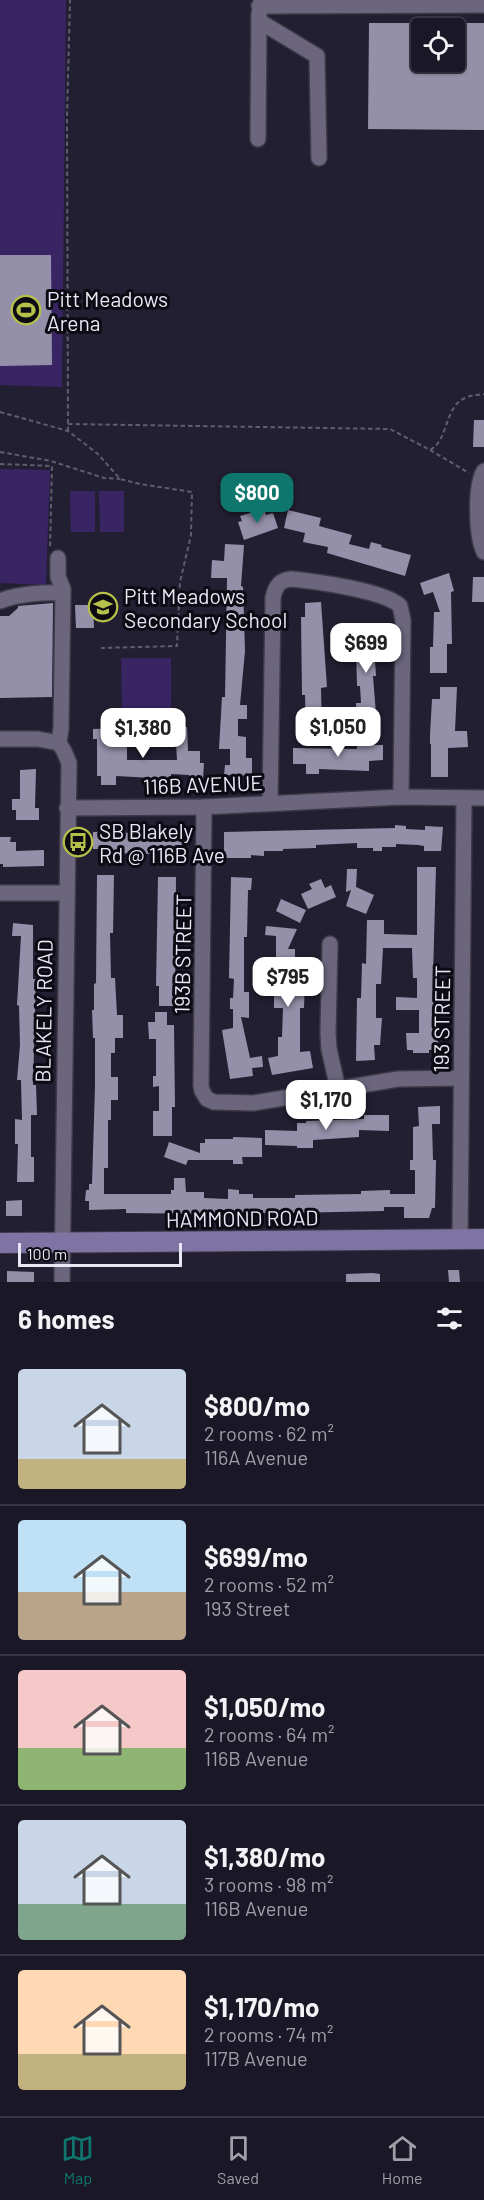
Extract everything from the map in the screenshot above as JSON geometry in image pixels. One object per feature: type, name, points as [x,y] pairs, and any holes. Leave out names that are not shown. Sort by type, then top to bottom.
[{"type":"main road","name":"HAMMOND ROAD","points":[[0,1243],[484,1239]]},
{"type":"street","points":[[259,9],[484,5]]},
{"type":"street","points":[[258,139],[259,9]]},
{"type":"street","points":[[259,9],[316,56],[318,158]]},
{"type":"street","points":[[482,475],[479,533],[484,552]]},
{"type":"street","points":[[0,739],[46,740],[59,744],[63,591],[54,558]]},
{"type":"street","points":[[270,803],[273,598],[274,590],[283,580],[306,580],[352,589],[390,600],[400,606],[403,620],[401,797]]},
{"type":"street","points":[[0,601],[9,597],[63,591]]},
{"type":"street","name":"BLAKELY ROAD","points":[[59,744],[69,763],[65,893],[62,1282]]},
{"type":"street","name":"116B AVENUE","points":[[67,808],[204,807],[401,797],[484,798]]},
{"type":"street","name":"193 STREET","points":[[460,1240],[464,798]]},
{"type":"street","name":"193B STREET","points":[[204,807],[202,1091],[207,1099],[222,1103],[253,1103],[338,1089]]},
{"type":"street","points":[[0,893],[65,893]]},
{"type":"street","points":[[330,944],[328,1033],[338,1089],[398,1079],[461,1078]]},
{"type":"path","points":[[68,431],[70,0]]},
{"type":"path","points":[[430,450],[437,445],[450,415],[460,401],[484,394]]},
{"type":"path","points":[[0,412],[68,431],[98,454],[120,479]]},
{"type":"path","points":[[68,424],[390,429],[482,475]]},
{"type":"path","points":[[0,452],[51,461],[104,478],[192,492],[191,535],[180,582],[177,646],[101,648]]},
{"type":"path","points":[[0,465],[52,466],[54,558]]},
{"type":"shaded area","points":[[0,0],[66,0],[62,387],[0,385]]},
{"type":"shaded area","points":[[0,469],[50,470],[46,585],[0,583]]},
{"type":"shaded area","points":[[70,491],[95,491],[95,532],[71,532]]},
{"type":"shaded area","points":[[99,491],[124,491],[124,532],[100,532]]},
{"type":"shaded area","points":[[121,658],[171,658],[171,715],[122,716]]},
{"type":"building","points":[[369,23],[411,23],[411,72],[465,72],[465,23],[484,23],[484,130],[368,129]]},
{"type":"building","name":"Pitt Meadows Arena","points":[[0,255],[51,255],[52,365],[0,366]]},
{"type":"building","points":[[474,420],[484,420],[484,447],[473,447]]},
{"type":"building","points":[[264,509],[266,515],[273,513],[278,528],[244,540],[238,522],[242,521],[240,516]]},
{"type":"building","points":[[288,510],[321,518],[319,526],[352,535],[349,544],[369,549],[371,542],[411,555],[405,576],[327,553],[328,547],[303,542],[305,533],[284,528]]},
{"type":"building","points":[[225,544],[244,545],[241,586],[243,587],[245,651],[240,705],[247,705],[247,719],[238,719],[238,736],[246,737],[246,758],[252,758],[252,776],[224,775],[225,765],[230,765],[230,749],[219,749],[222,697],[225,697],[227,578],[211,578],[212,560],[224,561]]},
{"type":"building","points":[[449,573],[454,591],[451,592],[452,644],[447,644],[447,673],[430,673],[434,612],[440,612],[433,592],[424,595],[420,583]]},
{"type":"building","points":[[473,577],[484,577],[484,602],[472,602]]},
{"type":"building","points":[[321,602],[327,687],[321,688],[322,732],[306,732],[305,695],[302,695],[301,617],[305,617],[305,603]]},
{"type":"building","points":[[53,603],[52,697],[0,698],[0,616],[9,616],[18,606]]},
{"type":"building","points":[[75,605],[93,605],[94,628],[76,628]]},
{"type":"building","points":[[353,623],[367,626],[368,623],[379,625],[371,661],[375,661],[376,676],[373,676],[377,727],[357,728],[356,703],[361,703],[360,686],[357,686],[356,646],[358,637],[350,635]]},
{"type":"building","points":[[440,687],[457,687],[455,731],[467,731],[468,747],[448,748],[448,777],[431,777],[432,699],[440,699]]},
{"type":"building","points":[[175,727],[187,727],[188,751],[200,751],[200,763],[204,763],[203,779],[189,779],[189,775],[171,774],[171,779],[116,776],[116,785],[101,785],[101,776],[97,776],[97,739],[93,739],[93,729],[117,728],[118,741],[127,741],[127,760],[177,760]]},
{"type":"building","points":[[357,745],[383,745],[383,760],[369,761],[369,771],[319,769],[319,774],[306,774],[306,764],[293,764],[293,748],[357,749]]},
{"type":"building","points":[[36,769],[35,808],[39,808],[39,820],[16,820],[16,810],[12,810],[12,799],[20,799],[20,770]]},
{"type":"building","points":[[395,825],[406,826],[406,829],[425,830],[425,826],[443,827],[441,851],[424,851],[424,846],[396,844],[396,847],[382,847],[382,851],[373,851],[373,848],[357,848],[357,843],[264,851],[264,856],[251,855],[251,858],[224,858],[224,832],[395,828]]},
{"type":"building","points":[[93,832],[183,834],[184,852],[110,853],[110,849],[93,849]]},
{"type":"building","points":[[0,837],[11,837],[10,842],[16,842],[16,851],[44,850],[44,866],[3,867],[3,864],[0,864]]},
{"type":"building","points":[[417,867],[436,867],[433,976],[435,976],[438,1050],[429,1050],[429,1053],[413,1053],[413,1050],[407,1050],[406,1033],[419,1033],[419,1010],[396,1010],[396,997],[417,998],[417,978],[413,978],[412,948],[383,948],[381,984],[376,984],[376,1018],[382,1018],[380,1045],[374,1045],[375,1060],[356,1061],[357,998],[361,998],[362,963],[366,964],[367,920],[384,920],[384,934],[417,935]]},
{"type":"building","points":[[347,869],[357,869],[356,887],[374,895],[366,914],[346,906],[351,890],[346,892]]},
{"type":"building","points":[[97,875],[114,875],[113,933],[110,933],[111,978],[115,978],[117,1015],[123,1015],[123,1038],[115,1038],[115,1053],[111,1053],[111,1077],[118,1077],[118,1100],[111,1100],[111,1120],[108,1120],[108,1168],[104,1168],[104,1194],[171,1194],[171,1190],[174,1190],[174,1178],[185,1178],[186,1192],[204,1192],[204,1198],[228,1199],[228,1189],[239,1190],[239,1194],[253,1194],[253,1198],[295,1198],[295,1195],[361,1194],[361,1191],[390,1190],[390,1194],[415,1194],[415,1170],[410,1170],[410,1160],[413,1160],[413,1127],[419,1126],[418,1107],[440,1106],[440,1124],[432,1124],[433,1160],[436,1160],[435,1208],[432,1208],[429,1218],[404,1218],[404,1207],[384,1207],[384,1211],[289,1213],[245,1210],[245,1213],[234,1213],[234,1210],[215,1210],[215,1214],[126,1213],[126,1209],[89,1210],[89,1201],[85,1201],[86,1190],[89,1190],[89,1184],[92,1184],[95,1038],[93,1038],[92,1010],[94,1010],[94,984],[96,983]]},
{"type":"building","points":[[158,877],[176,877],[175,1006],[159,1006],[159,986],[156,986]]},
{"type":"building","points":[[231,877],[252,878],[251,890],[248,890],[247,937],[244,937],[244,992],[249,992],[249,1018],[241,1017],[250,1058],[262,1056],[263,1067],[252,1068],[253,1076],[230,1079],[222,1030],[233,1028],[233,1009],[230,1009],[230,998],[233,998],[234,979],[229,978]]},
{"type":"building","points":[[321,879],[325,888],[331,885],[336,897],[308,909],[301,894],[312,889],[309,884]]},
{"type":"building","points":[[281,899],[306,910],[300,923],[276,911]]},
{"type":"building","points":[[13,923],[33,925],[33,979],[36,979],[33,1085],[36,1085],[37,1115],[31,1115],[31,1157],[34,1157],[34,1182],[17,1182],[18,1144],[15,1144],[15,1119],[22,1120],[21,1080],[17,1080],[20,1045],[19,1006],[17,1005],[21,936],[12,936]]},
{"type":"building","points":[[266,926],[297,929],[288,949],[295,949],[295,959],[291,959],[291,980],[305,980],[304,1008],[300,1008],[300,1052],[310,1051],[313,1068],[272,1075],[268,1058],[278,1056],[278,1037],[282,1037],[283,1008],[274,1008],[274,986],[280,986],[280,967],[276,967],[276,936],[265,935]]},
{"type":"building","points":[[155,1012],[167,1012],[167,1025],[174,1025],[175,1107],[172,1107],[172,1136],[153,1136],[153,1111],[159,1111],[159,1086],[153,1087],[153,1076],[156,1076],[156,1039],[149,1039],[148,1022],[155,1022]]},
{"type":"building","points":[[364,1115],[389,1115],[389,1131],[359,1130],[359,1137],[313,1140],[313,1148],[265,1145],[265,1130],[297,1131],[297,1123],[364,1119]]},
{"type":"building","points":[[233,1137],[262,1138],[262,1157],[242,1157],[243,1164],[233,1164],[233,1160],[188,1160],[186,1165],[164,1157],[169,1142],[200,1153],[200,1143],[205,1143],[205,1139],[233,1139]]},
{"type":"building","points":[[22,1200],[22,1216],[6,1216],[6,1201]]},
{"type":"building","points":[[448,1270],[459,1270],[460,1282],[449,1282]]},
{"type":"building","points":[[7,1271],[34,1272],[34,1282],[7,1282]]},
{"type":"building","points":[[346,1274],[380,1274],[380,1282],[346,1282]]},
{"type":"place","name":"Pitt Meadows Arena","points":[[26,310]]},
{"type":"place","name":"Pitt Meadows Secondary School","points":[[103,607]]},
{"type":"place","name":"SB Blakely Rd @ 116B Ave","points":[[78,842]]}]
